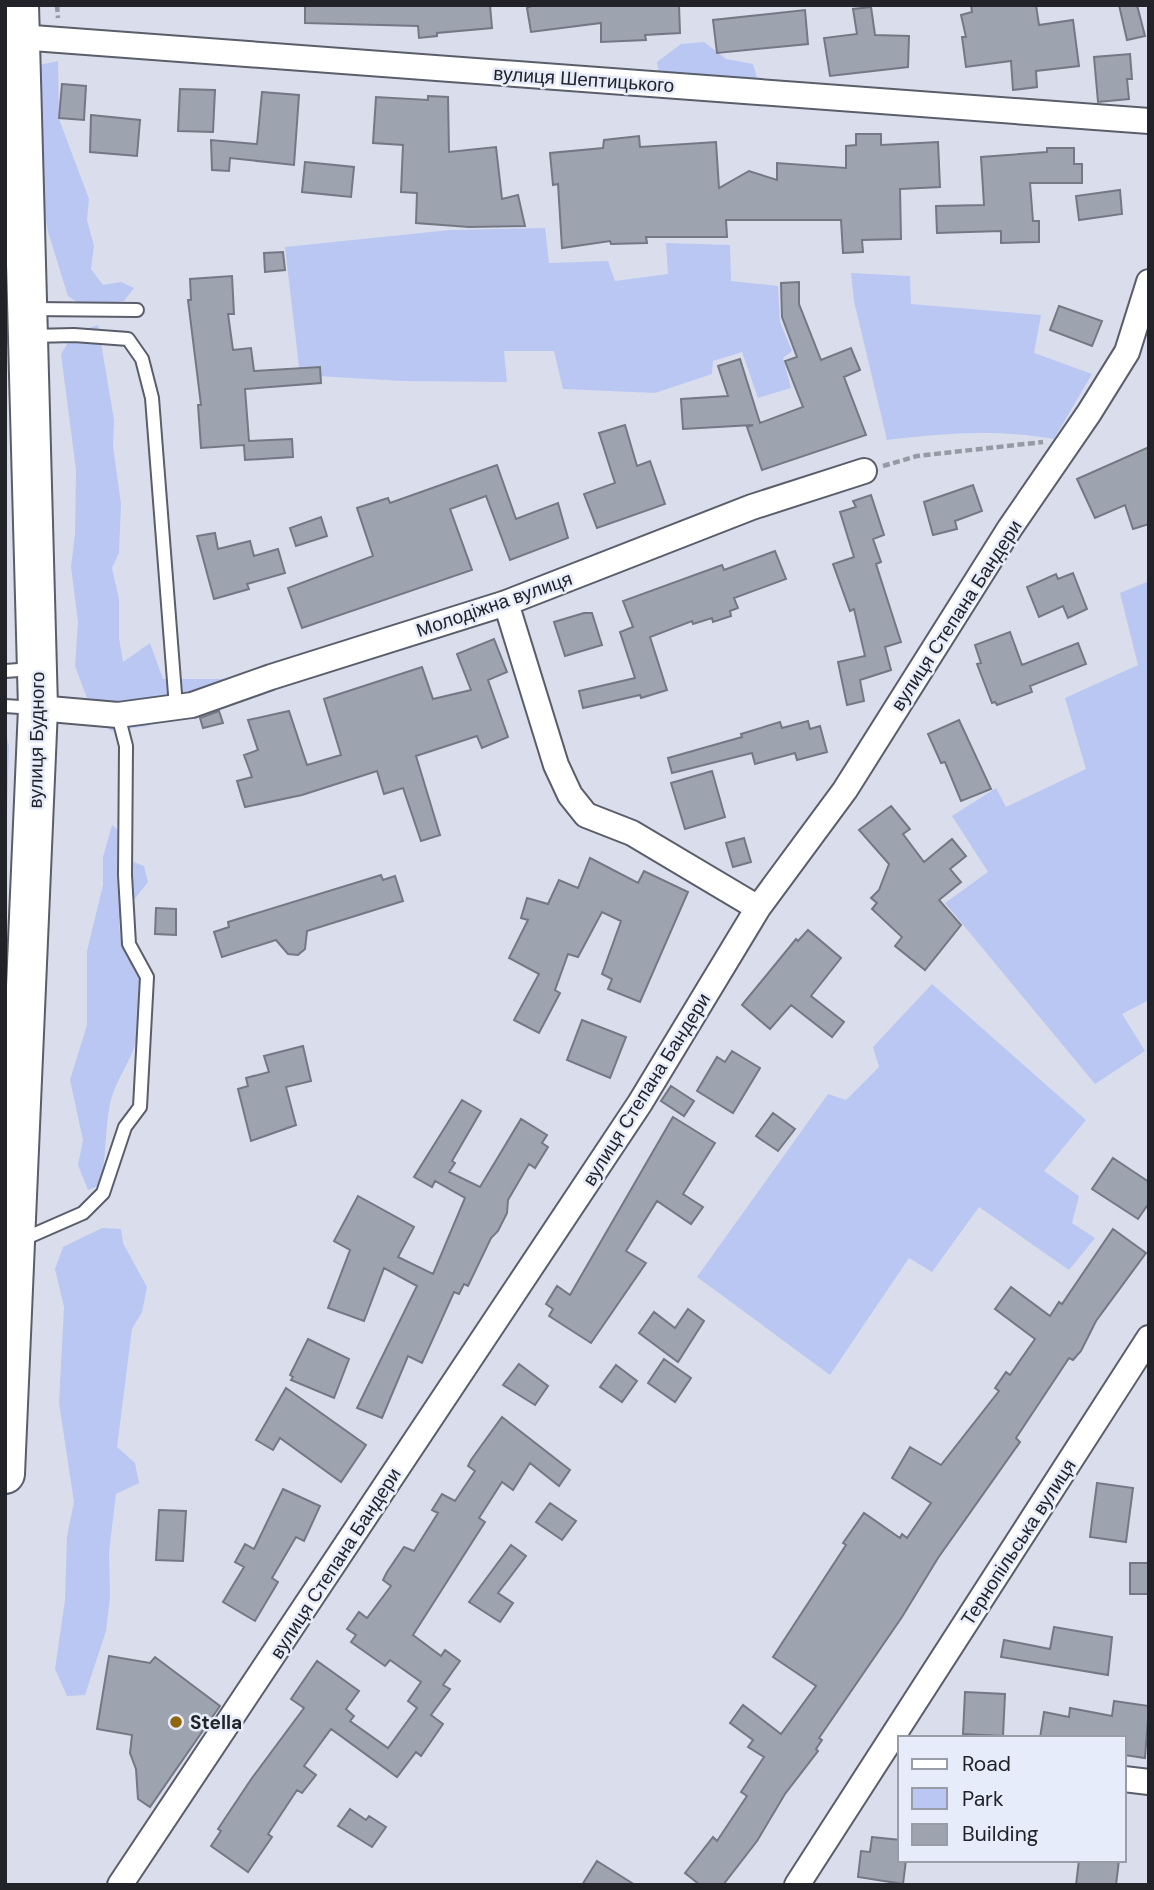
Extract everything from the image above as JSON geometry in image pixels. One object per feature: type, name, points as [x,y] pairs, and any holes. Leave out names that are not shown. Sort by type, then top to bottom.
[{"type":"highway","name":"вулиця Будного","points":[[5,1474],[16,1242],[21,670],[29,323],[15,26]]},
{"type":"street","name":"вулиця Шептицького","points":[[15,26],[1149,121]]},
{"type":"street","name":"вулиця Степана Бандери","points":[[120,1885],[632,1114],[758,908],[845,790],[996,550],[1127,352],[1149,282]]},
{"type":"street","name":"Молодіжна вулиця","points":[[22,707],[118,715],[192,705],[271,677],[506,603],[752,508],[864,471]]},
{"type":"street","points":[[506,603],[556,765],[570,795],[586,815],[632,833],[758,908]]},
{"type":"street","name":"Тернопільська вулиця","points":[[901,1736],[1149,1338]]},
{"type":"street","name":"Тернопільська вулиця","points":[[797,1885],[894,1748]]},
{"type":"street","points":[[1126,1779],[1149,1782]]},
{"type":"lane","points":[[29,323],[137,310]]},
{"type":"lane","points":[[29,323],[74,335],[128,339],[142,359],[152,398],[176,707]]},
{"type":"lane","points":[[16,1242],[83,1213],[103,1193],[125,1127],[140,1107],[147,977],[129,944],[125,875],[126,747],[118,715]]},
{"type":"path","points":[[864,471],[917,456],[1043,442],[1063,451]]},
{"type":"green space","points":[[704,42],[726,59],[753,64],[757,78],[733,82],[659,74],[657,62],[681,44]]},
{"type":"green space","points":[[58,61],[59,119],[89,199],[87,220],[94,246],[91,269],[103,285],[121,282],[134,288],[124,301],[84,307],[68,296],[48,232],[31,139],[34,66]]},
{"type":"green space","points":[[545,228],[549,263],[608,261],[615,281],[668,274],[666,243],[730,245],[731,281],[778,286],[780,322],[792,351],[783,358],[791,388],[758,398],[742,352],[713,361],[712,374],[655,393],[563,389],[554,351],[504,351],[507,382],[403,381],[300,375],[285,247],[450,230]]},
{"type":"green space","points":[[851,273],[910,276],[911,304],[1041,315],[1034,353],[1092,374],[1054,439],[971,433],[887,440],[854,301]]},
{"type":"green space","points":[[98,325],[114,420],[113,446],[121,504],[119,553],[112,568],[119,599],[119,638],[123,662],[150,643],[163,679],[236,679],[167,709],[148,726],[111,731],[93,714],[75,666],[78,622],[71,567],[75,534],[76,470],[61,354],[74,333]]},
{"type":"green space","points":[[1149,581],[1149,1000],[1122,1014],[1145,1051],[1095,1084],[945,903],[988,872],[952,816],[996,788],[1006,807],[1086,769],[1065,698],[1138,665],[1120,593]]},
{"type":"green space","points":[[5,731],[9,746],[5,879]]},
{"type":"green space","points":[[112,825],[123,834],[121,857],[144,866],[148,882],[119,919],[120,934],[143,982],[139,995],[136,1043],[110,1104],[101,1185],[88,1190],[78,1165],[83,1140],[70,1080],[87,1025],[87,951],[103,885],[103,857]]},
{"type":"green space","points":[[932,984],[1086,1120],[1044,1171],[1079,1196],[1072,1223],[1095,1238],[1069,1270],[979,1207],[932,1272],[909,1258],[830,1375],[697,1277],[828,1094],[846,1100],[879,1067],[873,1047]]},
{"type":"green space","points":[[102,1228],[121,1229],[123,1243],[147,1287],[142,1312],[132,1329],[117,1447],[135,1463],[139,1483],[116,1494],[109,1552],[110,1597],[106,1631],[85,1695],[67,1696],[55,1669],[65,1600],[67,1536],[74,1502],[59,1403],[64,1307],[55,1269],[63,1247]]},
{"type":"building","points":[[305,5],[490,5],[492,28],[437,33],[437,36],[419,38],[418,26],[305,23]]},
{"type":"building","points":[[533,5],[679,5],[680,33],[645,35],[646,40],[601,42],[601,23],[531,32],[527,8]]},
{"type":"building","points":[[971,5],[1036,5],[1039,25],[1073,20],[1079,66],[1036,71],[1037,87],[1013,90],[1011,61],[966,67],[962,37],[966,37],[961,15],[972,12]]},
{"type":"building","points":[[1119,5],[1137,5],[1145,36],[1127,40]]},
{"type":"building","points":[[871,7],[875,35],[909,36],[908,67],[830,76],[824,38],[857,34],[853,9]]},
{"type":"building","points":[[805,10],[808,44],[717,53],[713,20]]},
{"type":"building","points":[[1130,54],[1132,79],[1127,79],[1129,99],[1098,102],[1094,57]]},
{"type":"building","points":[[62,84],[86,86],[84,120],[59,118]]},
{"type":"building","points":[[180,89],[215,90],[213,132],[178,131]]},
{"type":"building","points":[[262,92],[299,95],[294,165],[230,158],[229,171],[212,170],[211,140],[257,144]]},
{"type":"building","points":[[428,96],[448,97],[449,152],[496,147],[502,199],[518,195],[525,226],[469,227],[416,223],[417,193],[401,192],[403,145],[373,143],[376,97],[428,100]]},
{"type":"building","points":[[91,115],[140,120],[137,156],[90,152]]},
{"type":"building","points":[[856,134],[881,134],[881,145],[938,142],[940,187],[900,189],[901,239],[862,240],[863,252],[843,253],[841,220],[726,220],[727,237],[646,237],[647,243],[611,244],[610,241],[562,248],[558,184],[553,185],[550,153],[603,148],[604,140],[639,136],[640,147],[716,142],[719,188],[749,171],[777,180],[777,163],[846,168],[846,146],[856,145]]},
{"type":"building","points":[[1047,148],[1074,148],[1074,164],[1082,164],[1082,183],[1030,183],[1033,221],[1039,221],[1039,242],[1001,243],[1001,231],[937,233],[936,206],[984,205],[981,157],[1047,152]]},
{"type":"building","points":[[305,162],[354,167],[351,197],[302,192]]},
{"type":"building","points":[[1120,190],[1122,214],[1079,220],[1076,196]]},
{"type":"building","points":[[283,252],[285,270],[265,272],[264,253]]},
{"type":"building","points":[[232,276],[234,314],[228,314],[233,350],[251,348],[254,371],[320,367],[321,383],[245,389],[249,441],[292,439],[293,457],[245,460],[244,445],[201,448],[198,405],[201,405],[188,300],[191,300],[190,279]]},
{"type":"building","points":[[799,282],[799,304],[821,360],[851,348],[860,370],[844,377],[866,435],[762,470],[747,427],[753,425],[683,429],[681,399],[728,396],[718,366],[740,359],[760,423],[803,407],[785,361],[797,357],[782,317],[781,283]]},
{"type":"building","points":[[1059,306],[1102,321],[1092,346],[1050,330]]},
{"type":"building","points":[[625,425],[637,466],[650,461],[665,504],[597,528],[584,494],[615,483],[599,433]]},
{"type":"building","points":[[1149,447],[1149,524],[1133,529],[1125,505],[1095,518],[1077,479]]},
{"type":"building","points":[[497,465],[516,519],[558,503],[568,538],[510,560],[486,496],[450,509],[472,570],[302,628],[288,588],[373,556],[357,508],[388,498],[390,503]]},
{"type":"building","points":[[973,485],[982,511],[955,521],[957,529],[933,535],[924,502]]},
{"type":"building","points":[[871,495],[884,535],[873,539],[881,562],[876,564],[901,642],[885,647],[891,670],[860,680],[864,701],[847,705],[838,662],[865,656],[854,609],[850,611],[833,564],[854,557],[840,512],[856,507],[853,501]]},
{"type":"building","points":[[321,517],[327,536],[296,546],[290,528]]},
{"type":"building","points":[[215,533],[218,549],[250,541],[254,556],[278,549],[285,573],[247,584],[249,589],[214,599],[197,536]]},
{"type":"building","points":[[775,551],[786,579],[734,598],[738,608],[730,611],[731,616],[713,622],[712,618],[693,624],[692,621],[650,637],[667,690],[641,698],[640,695],[583,708],[579,691],[635,678],[620,632],[633,627],[623,601],[722,565],[724,570]]},
{"type":"building","points":[[1073,573],[1087,609],[1068,618],[1063,606],[1039,617],[1027,587],[1056,574],[1058,579]]},
{"type":"building","points":[[592,613],[602,645],[565,656],[554,622]]},
{"type":"building","points":[[1010,632],[1022,665],[1078,643],[1086,664],[1030,686],[1032,692],[997,705],[992,703],[977,664],[981,663],[975,645]]},
{"type":"building","points":[[494,639],[507,672],[488,680],[508,737],[482,748],[477,736],[416,756],[440,835],[421,841],[403,788],[384,794],[377,771],[302,795],[245,807],[237,781],[252,777],[244,755],[258,750],[248,720],[289,711],[307,765],[341,755],[324,699],[422,667],[433,699],[471,690],[457,654]]},
{"type":"building","points":[[219,711],[223,723],[203,728],[200,718]]},
{"type":"building","points":[[959,720],[991,789],[961,801],[945,762],[941,763],[928,734]]},
{"type":"building","points":[[808,721],[810,729],[820,726],[827,752],[797,760],[795,753],[755,764],[752,753],[672,773],[668,758],[742,737],[741,734],[780,722],[782,728]]},
{"type":"building","points":[[712,771],[725,817],[685,829],[671,783]]},
{"type":"building","points":[[891,806],[910,829],[903,834],[924,862],[952,839],[966,856],[950,869],[961,882],[939,900],[961,925],[925,970],[895,946],[902,937],[872,909],[877,903],[871,898],[879,890],[889,864],[859,830]]},
{"type":"building","points":[[744,838],[751,862],[733,867],[726,843]]},
{"type":"building","points":[[590,858],[638,883],[644,871],[688,892],[640,1002],[608,989],[612,979],[602,974],[621,921],[602,912],[578,957],[568,954],[555,990],[560,993],[539,1033],[514,1020],[539,974],[509,958],[528,920],[521,918],[527,898],[548,904],[559,880],[578,888]]},
{"type":"building","points":[[381,875],[383,880],[395,876],[403,901],[307,931],[305,949],[298,955],[288,954],[276,940],[222,957],[214,932],[229,927],[228,922]]},
{"type":"building","points":[[156,908],[176,909],[176,935],[155,934]]},
{"type":"building","points":[[808,930],[841,958],[811,996],[844,1022],[832,1037],[791,1005],[770,1029],[742,1005],[796,939],[798,941]]},
{"type":"building","points":[[582,1020],[626,1037],[610,1078],[567,1060]]},
{"type":"building","points":[[303,1046],[311,1081],[286,1087],[296,1125],[251,1141],[238,1089],[248,1086],[246,1078],[269,1072],[264,1056]]},
{"type":"building","points":[[732,1051],[760,1068],[733,1113],[697,1091],[717,1057],[725,1062]]},
{"type":"building","points":[[671,1086],[694,1101],[684,1116],[661,1101]]},
{"type":"building","points":[[462,1100],[481,1111],[452,1161],[455,1163],[449,1172],[480,1187],[521,1119],[547,1135],[542,1143],[548,1147],[535,1168],[529,1164],[508,1200],[507,1213],[498,1231],[491,1238],[468,1286],[464,1284],[459,1294],[454,1292],[422,1363],[408,1356],[382,1418],[357,1408],[417,1286],[384,1268],[364,1321],[328,1308],[350,1250],[334,1241],[358,1196],[414,1227],[398,1257],[433,1274],[465,1198],[435,1181],[432,1187],[414,1177]]},
{"type":"building","points":[[773,1113],[795,1129],[778,1151],[756,1136]]},
{"type":"building","points":[[673,1117],[715,1143],[683,1194],[703,1207],[691,1224],[657,1201],[626,1251],[646,1263],[591,1343],[549,1316],[553,1309],[546,1304],[557,1286],[570,1295]]},
{"type":"building","points":[[1113,1158],[1149,1182],[1149,1203],[1138,1219],[1092,1189]]},
{"type":"building","points":[[1113,1229],[1146,1253],[1096,1321],[1081,1351],[1073,1360],[1069,1358],[1016,1438],[1020,1442],[938,1558],[902,1617],[819,1738],[822,1740],[816,1749],[818,1751],[785,1794],[757,1841],[723,1885],[700,1885],[685,1873],[713,1837],[717,1841],[747,1796],[741,1792],[764,1757],[748,1747],[753,1740],[730,1723],[743,1705],[781,1734],[816,1686],[773,1657],[846,1545],[843,1543],[864,1513],[900,1538],[902,1534],[907,1538],[931,1503],[892,1478],[910,1447],[941,1465],[999,1391],[995,1388],[1006,1372],[1010,1375],[1035,1339],[995,1309],[1011,1287],[1050,1316],[1059,1302],[1062,1304]]},
{"type":"building","points":[[688,1309],[704,1321],[678,1362],[639,1333],[654,1312],[675,1328]]},
{"type":"building","points":[[308,1339],[349,1359],[334,1398],[291,1380],[293,1377],[290,1375]]},
{"type":"building","points":[[664,1359],[691,1378],[675,1402],[648,1383]]},
{"type":"building","points":[[519,1364],[548,1386],[535,1405],[503,1385]]},
{"type":"building","points":[[616,1365],[637,1381],[622,1402],[600,1387]]},
{"type":"building","points":[[286,1388],[366,1445],[341,1482],[280,1438],[273,1450],[256,1440]]},
{"type":"building","points":[[502,1417],[570,1470],[559,1486],[530,1463],[513,1490],[502,1482],[479,1518],[485,1522],[413,1635],[441,1656],[445,1650],[460,1661],[443,1685],[450,1689],[431,1715],[443,1724],[421,1756],[416,1752],[397,1777],[331,1729],[304,1766],[316,1775],[302,1793],[297,1790],[268,1834],[272,1837],[248,1872],[211,1846],[221,1831],[218,1829],[252,1778],[304,1708],[291,1699],[317,1661],[359,1691],[346,1709],[354,1716],[350,1721],[388,1748],[417,1708],[408,1701],[421,1682],[390,1660],[385,1666],[351,1642],[356,1635],[347,1629],[359,1612],[367,1618],[391,1586],[383,1580],[387,1572],[404,1547],[414,1551],[438,1513],[432,1510],[442,1494],[455,1501],[475,1471],[468,1466],[471,1460]]},
{"type":"building","points":[[1097,1483],[1133,1488],[1126,1542],[1090,1537]]},
{"type":"building","points":[[283,1489],[320,1506],[304,1541],[296,1537],[272,1578],[278,1582],[255,1621],[223,1602],[244,1567],[235,1562],[245,1544],[254,1549]]},
{"type":"building","points":[[550,1503],[576,1521],[562,1540],[536,1522]]},
{"type":"building","points":[[159,1510],[186,1511],[183,1561],[156,1560]]},
{"type":"building","points":[[511,1545],[526,1556],[498,1593],[513,1603],[500,1622],[469,1602]]},
{"type":"building","points":[[1130,1563],[1149,1563],[1148,1594],[1130,1594]]},
{"type":"building","points":[[1054,1627],[1112,1637],[1108,1675],[1001,1657],[1004,1640],[1050,1649]]},
{"type":"building","name":"Stella","points":[[109,1656],[150,1663],[155,1657],[220,1706],[150,1807],[138,1799],[136,1769],[130,1753],[132,1735],[97,1729]]},
{"type":"building","points":[[965,1692],[1005,1694],[1003,1736],[963,1734]]},
{"type":"building","points":[[1114,1701],[1149,1706],[1145,1758],[1126,1755],[1126,1736],[1040,1736],[1044,1712],[1069,1717],[1070,1708],[1112,1716]]},
{"type":"building","points":[[350,1809],[366,1820],[369,1816],[386,1827],[372,1847],[338,1826]]},
{"type":"building","points":[[872,1837],[898,1840],[898,1862],[906,1862],[903,1884],[858,1877],[861,1851],[870,1852]]},
{"type":"building","points":[[597,1861],[635,1885],[582,1885]]},
{"type":"building","points":[[1079,1862],[1119,1862],[1116,1885],[1076,1885]]},
{"type":"place","name":"Stella","points":[[176,1722]]}]
